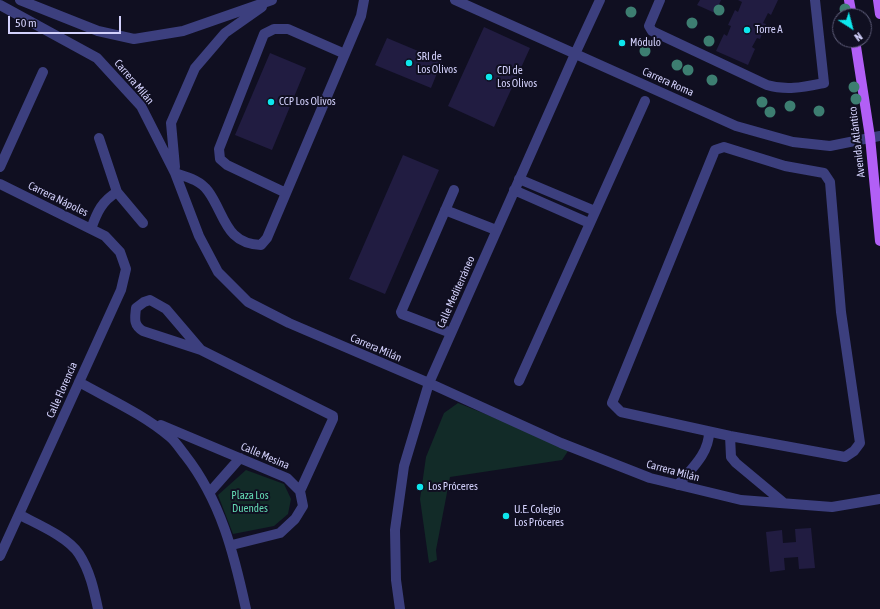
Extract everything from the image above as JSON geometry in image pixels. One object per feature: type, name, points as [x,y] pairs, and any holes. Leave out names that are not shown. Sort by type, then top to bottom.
[{"type":"main road","points":[[878,0],[880,14]]},
{"type":"main road","name":"Avenida Atlántico","points":[[858,48],[875,136],[880,241]]},
{"type":"street","points":[[20,0],[98,31],[134,39],[183,31],[272,0]]},
{"type":"street","points":[[272,0],[225,33],[195,68],[171,123],[176,173],[194,179],[207,190],[226,224],[235,236],[248,244],[261,245],[267,238],[361,16],[364,0]]},
{"type":"street","name":"Carrera Roma","points":[[455,0],[736,126],[793,142],[830,146],[875,136]]},
{"type":"street","name":"Calle Mediterráneo","points":[[400,609],[396,580],[395,530],[404,466],[429,383],[574,54],[600,0]]},
{"type":"street","points":[[660,0],[648,26],[652,31],[767,85],[780,89],[790,89],[824,83],[815,0]]},
{"type":"street","name":"Carrera Milán","points":[[0,5],[96,58],[141,106],[176,173],[199,236],[218,272],[248,302],[289,324],[429,383],[561,444],[650,478],[741,500],[784,504],[832,507],[880,499]]},
{"type":"street","points":[[286,193],[227,165],[220,159],[219,149],[264,34],[274,29],[288,30],[345,54]]},
{"type":"street","points":[[0,167],[43,72]]},
{"type":"street","points":[[519,381],[645,101]]},
{"type":"street","points":[[98,138],[118,192],[144,223]]},
{"type":"street","points":[[724,147],[785,166],[824,173],[830,182],[841,312],[860,443],[854,451],[844,457],[730,436],[621,412],[612,403],[715,150],[724,147]]},
{"type":"street","points":[[519,179],[595,211]]},
{"type":"street","name":"Carrera Nápoles","points":[[0,184],[105,236]]},
{"type":"street","points":[[451,332],[402,314],[401,312],[454,190]]},
{"type":"street","points":[[514,190],[589,223]]},
{"type":"street","points":[[91,229],[97,210],[106,199],[118,192]]},
{"type":"street","points":[[445,210],[496,230]]},
{"type":"street","name":"Calle Florencia","points":[[0,556],[20,515],[121,290],[126,269],[120,252],[105,236]]},
{"type":"street","points":[[201,350],[166,309],[150,300],[144,302],[136,308],[135,321],[137,327],[143,331],[201,350],[333,416],[334,420],[300,491],[303,506],[295,519],[280,533],[232,545]]},
{"type":"street","name":"Calle Mesina","points":[[79,382],[146,419],[287,478],[300,491]]},
{"type":"street","name":"Calle Mesina","points":[[146,419],[171,437],[191,463],[210,492],[232,545],[246,609]]},
{"type":"street","points":[[678,485],[704,453],[709,442],[709,432]]},
{"type":"street","points":[[730,436],[731,457],[784,504]]},
{"type":"street","points":[[210,492],[240,458]]},
{"type":"street","points":[[20,515],[55,533],[78,553],[92,581],[98,609]]},
{"type":"green space","points":[[458,403],[570,448],[562,460],[450,477],[436,550],[437,560],[429,563],[420,499],[426,457],[444,413]]},
{"type":"green space","name":"Plaza Los Duendes","points":[[246,470],[284,484],[291,499],[288,514],[274,526],[233,534],[218,495]]},
{"type":"building","points":[[700,0],[721,0],[715,13],[697,5]]},
{"type":"building","name":"Torre A","points":[[738,0],[778,0],[771,15],[768,13],[763,23],[766,24],[760,39],[757,38],[752,47],[755,49],[748,65],[716,51],[724,34],[727,36],[731,26],[728,25],[735,10],[738,12],[742,2]]},
{"type":"building","name":"CDI de Los Olivos","points":[[484,27],[530,48],[494,127],[448,106]]},
{"type":"building","name":"SRI de Los Olivos","points":[[387,38],[442,61],[431,88],[375,65]]},
{"type":"building","name":"CCP Los Olivos","points":[[270,53],[306,68],[272,150],[235,135]]},
{"type":"building","points":[[403,155],[439,170],[385,294],[349,279]]},
{"type":"building","points":[[811,528],[815,568],[799,569],[798,557],[784,558],[785,570],[770,572],[766,532],[782,530],[783,543],[796,542],[795,529]]},
{"type":"place","name":"Torre A","points":[[747,30]]},
{"type":"place","name":"Módulo","points":[[622,43]]},
{"type":"place","name":"SRI de Los Olivos","points":[[409,63]]},
{"type":"place","name":"CDI de Los Olivos","points":[[489,77]]},
{"type":"place","name":"CCP Los Olivos","points":[[271,102]]},
{"type":"place","name":"Los Próceres","points":[[420,487]]},
{"type":"place","name":"U.E. Colegio Los Próceres","points":[[506,516]]}]
